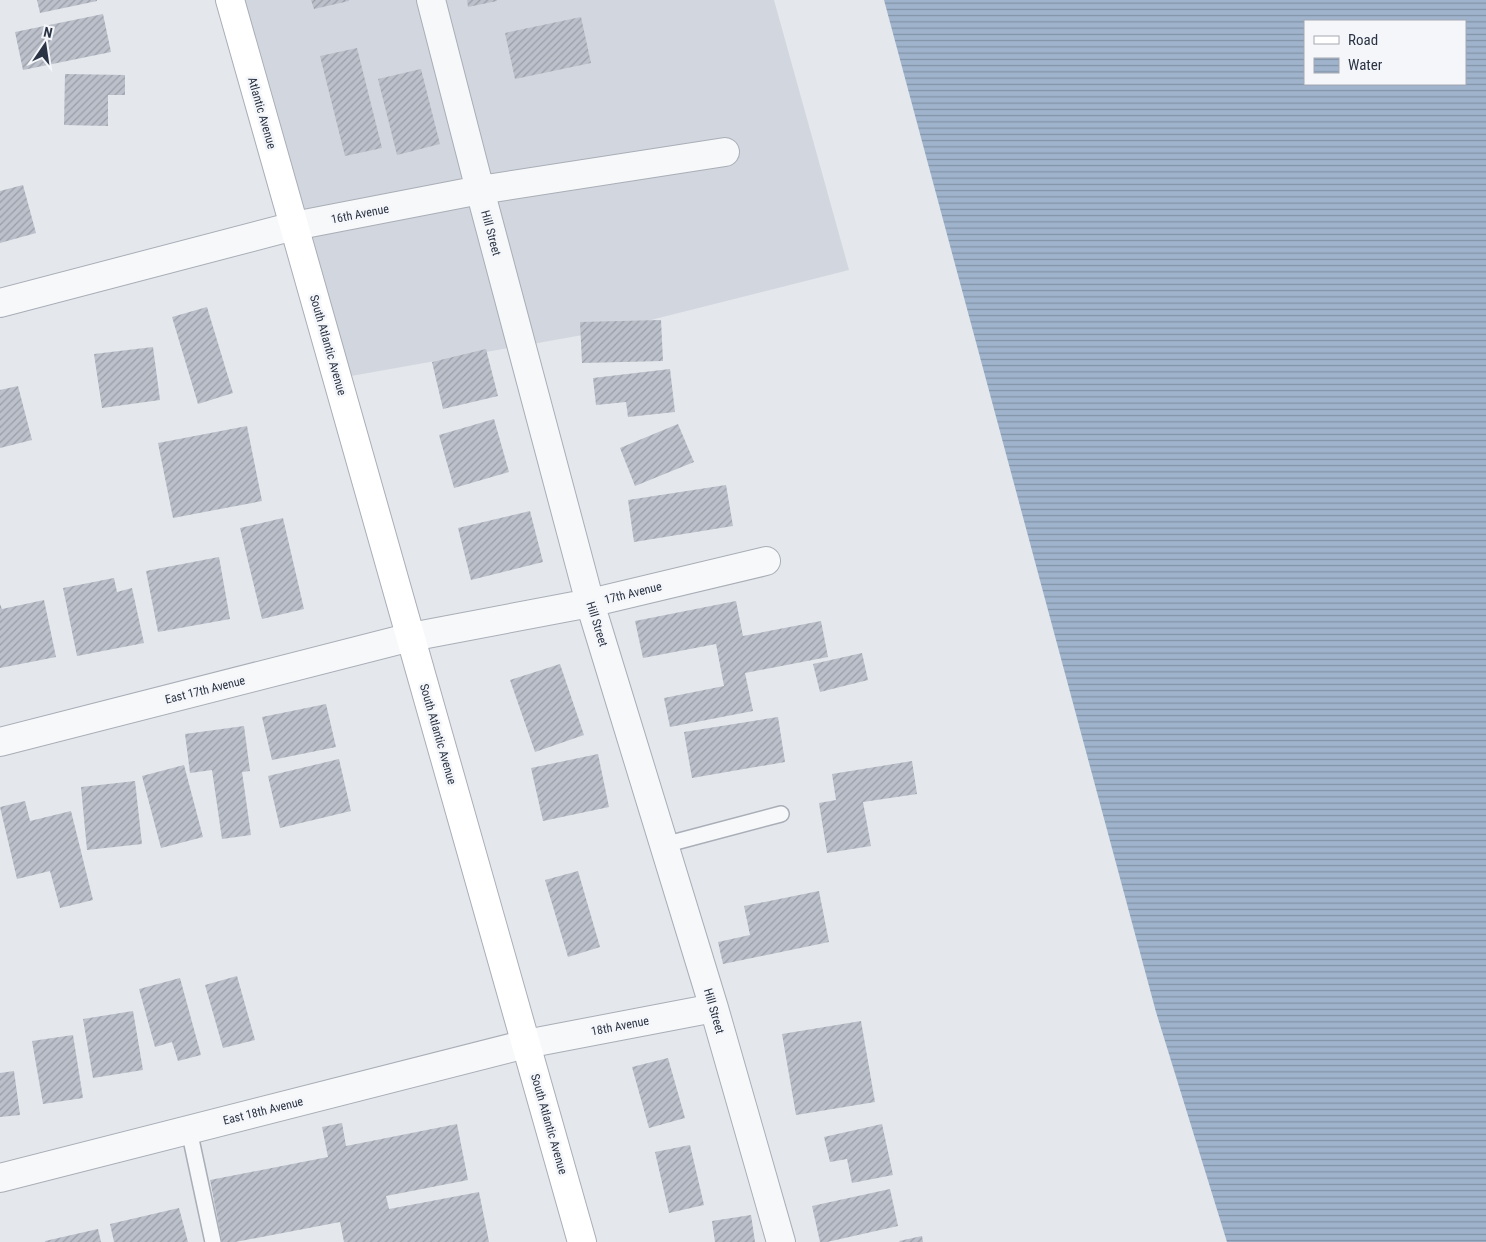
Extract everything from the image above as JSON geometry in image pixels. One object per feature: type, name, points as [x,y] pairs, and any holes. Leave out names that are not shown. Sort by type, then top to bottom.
[{"type":"main road","name":"Atlantic Avenue","points":[[230,0],[294,226]]},
{"type":"main road","name":"South Atlantic Avenue","points":[[294,226],[582,1242]]},
{"type":"street","name":"Hill Street","points":[[431,0],[590,603],[714,1008],[781,1242]]},
{"type":"street","name":"16th Avenue","points":[[0,303],[294,226],[480,190],[725,152]]},
{"type":"street","name":"17th Avenue","points":[[411,637],[590,603],[766,561]]},
{"type":"street","name":"East 17th Avenue","points":[[0,742],[411,637]]},
{"type":"street","name":"18th Avenue","points":[[526,1044],[714,1008]]},
{"type":"street","name":"East 18th Avenue","points":[[0,1178],[526,1044]]},
{"type":"lane","points":[[664,845],[781,814]]},
{"type":"lane","points":[[189,1130],[213,1242]]},
{"type":"shaded area","points":[[244,0],[774,0],[849,270],[611,330],[351,376]]},
{"type":"water","points":[[884,0],[1486,0],[1486,1242],[1227,1242],[1156,1012]]},
{"type":"building","points":[[37,0],[97,0],[97,1],[40,13]]},
{"type":"building","points":[[311,0],[349,0],[349,1],[314,9]]},
{"type":"building","points":[[467,0],[497,0],[497,1],[468,7]]},
{"type":"building","points":[[103,14],[111,52],[23,70],[15,32]]},
{"type":"building","points":[[581,17],[591,63],[515,79],[505,33]]},
{"type":"building","points":[[357,48],[382,148],[345,156],[320,56]]},
{"type":"building","points":[[421,69],[440,144],[397,155],[378,79]]},
{"type":"building","points":[[65,74],[125,75],[125,95],[108,95],[108,126],[64,125]]},
{"type":"building","points":[[23,185],[36,233],[0,243],[0,191]]},
{"type":"building","points":[[207,307],[233,393],[198,404],[172,317]]},
{"type":"building","points":[[661,320],[663,361],[582,363],[580,322]]},
{"type":"building","points":[[153,347],[160,400],[102,408],[94,354]]},
{"type":"building","points":[[486,349],[498,396],[443,409],[432,362]]},
{"type":"building","points":[[670,369],[675,412],[628,417],[626,402],[596,405],[593,378]]},
{"type":"building","points":[[18,386],[32,440],[0,448],[0,390]]},
{"type":"building","points":[[494,419],[509,472],[454,488],[439,435]]},
{"type":"building","points":[[678,424],[694,462],[635,486],[620,448]]},
{"type":"building","points":[[247,426],[262,501],[173,518],[158,443]]},
{"type":"building","points":[[726,485],[733,526],[634,542],[628,500]]},
{"type":"building","points":[[530,511],[543,562],[471,580],[458,528]]},
{"type":"building","points":[[283,518],[304,609],[262,619],[240,528]]},
{"type":"building","points":[[219,557],[230,619],[158,632],[146,571]]},
{"type":"building","points":[[114,578],[117,592],[132,588],[144,643],[77,656],[63,588]]},
{"type":"building","points":[[44,600],[56,657],[0,668],[0,604],[2,609]]},
{"type":"building","points":[[736,601],[743,636],[821,621],[828,657],[745,673],[753,711],[670,727],[664,698],[724,686],[716,644],[643,658],[635,621]]},
{"type":"building","points":[[862,653],[868,680],[820,692],[813,664]]},
{"type":"building","points":[[560,664],[584,735],[535,752],[510,680]]},
{"type":"building","points":[[326,704],[336,747],[272,760],[262,717]]},
{"type":"building","points":[[778,717],[785,762],[692,778],[684,732]]},
{"type":"building","points":[[244,726],[250,771],[242,772],[251,835],[222,839],[212,770],[190,773],[185,734]]},
{"type":"building","points":[[598,754],[609,807],[543,821],[531,768]]},
{"type":"building","points":[[339,759],[351,811],[280,828],[268,776]]},
{"type":"building","points":[[912,761],[917,794],[863,802],[871,846],[827,853],[819,803],[836,800],[832,774]]},
{"type":"building","points":[[184,765],[203,837],[161,848],[142,776]]},
{"type":"building","points":[[135,781],[142,844],[87,850],[81,787]]},
{"type":"building","points":[[25,801],[30,821],[71,811],[93,900],[60,908],[50,871],[17,879],[0,807]]},
{"type":"building","points":[[578,871],[600,947],[568,957],[545,880]]},
{"type":"building","points":[[819,891],[829,942],[723,964],[718,942],[750,935],[744,906]]},
{"type":"building","points":[[237,976],[255,1040],[223,1048],[205,985]]},
{"type":"building","points":[[180,978],[201,1055],[178,1061],[172,1042],[155,1047],[139,989]]},
{"type":"building","points":[[133,1011],[143,1070],[93,1078],[83,1019]]},
{"type":"building","points":[[861,1021],[875,1102],[796,1115],[782,1034]]},
{"type":"building","points":[[73,1035],[83,1098],[43,1104],[32,1041]]},
{"type":"building","points":[[668,1058],[685,1118],[649,1128],[632,1067]]},
{"type":"building","points":[[14,1071],[20,1115],[0,1117],[0,1073]]},
{"type":"building","points":[[342,1123],[346,1146],[457,1124],[468,1180],[386,1196],[389,1209],[479,1192],[489,1242],[344,1242],[340,1222],[235,1242],[222,1242],[210,1180],[328,1157],[322,1127]]},
{"type":"building","points":[[882,1124],[893,1175],[852,1183],[847,1159],[830,1162],[824,1137]]},
{"type":"building","points":[[690,1145],[704,1205],[669,1213],[655,1152]]},
{"type":"building","points":[[890,1189],[898,1226],[820,1242],[812,1206]]},
{"type":"building","points":[[179,1208],[188,1242],[114,1242],[110,1224]]},
{"type":"building","points":[[751,1215],[755,1242],[715,1242],[712,1221]]},
{"type":"building","points":[[98,1229],[101,1242],[45,1242],[45,1241]]},
{"type":"building","points":[[922,1236],[923,1242],[899,1241]]}]
